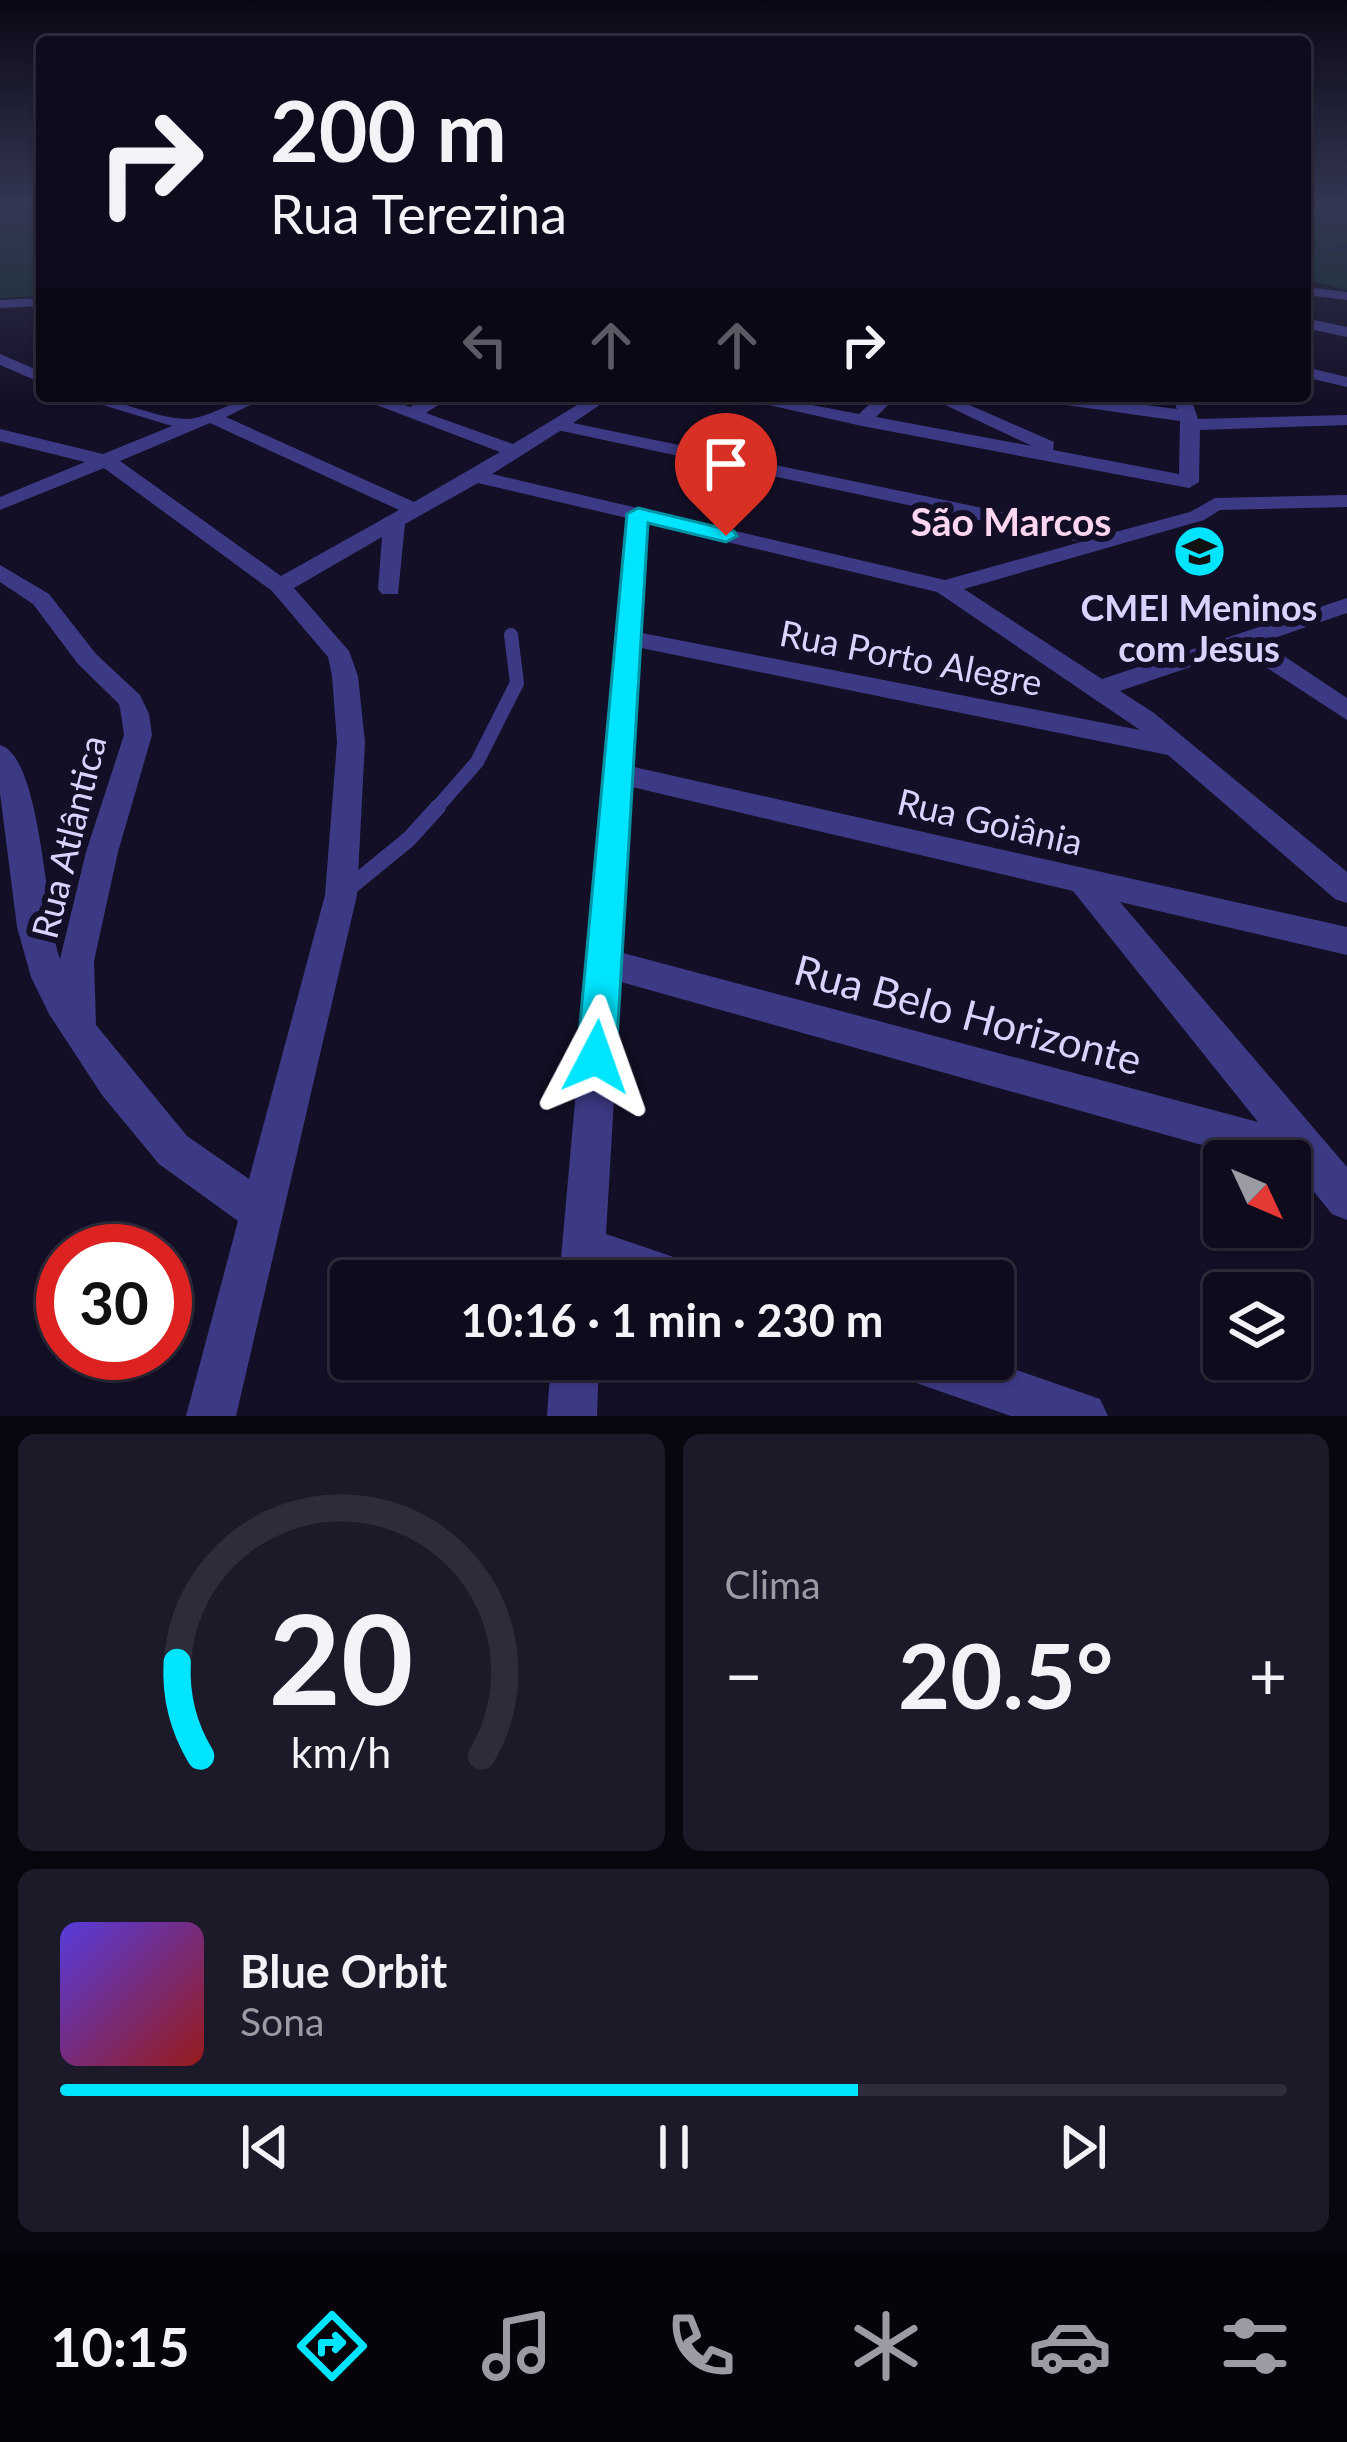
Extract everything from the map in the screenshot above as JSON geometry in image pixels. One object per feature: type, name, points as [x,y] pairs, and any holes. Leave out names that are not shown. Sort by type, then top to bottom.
[{"type":"street","points":[[1311,291],[1347,296]]},
{"type":"street","points":[[0,304],[36,302]]},
{"type":"street","points":[[1311,324],[1347,332]]},
{"type":"street","points":[[0,359],[36,375]]},
{"type":"street","points":[[1311,373],[1347,382]]},
{"type":"street","points":[[104,402],[186,424]]},
{"type":"street","points":[[0,504],[246,402]]},
{"type":"street","points":[[378,402],[517,452]]},
{"type":"street","points":[[411,414],[432,402]]},
{"type":"street","points":[[280,586],[562,426],[596,402]]},
{"type":"street","points":[[768,402],[1189,482],[1215,504]]},
{"type":"street","points":[[862,421],[882,402]]},
{"type":"street","points":[[948,402],[1093,467]]},
{"type":"street","points":[[1093,402],[1347,420]]},
{"type":"street","points":[[1186,412],[1189,482]]},
{"type":"street","points":[[212,417],[405,517]]},
{"type":"street","points":[[562,426],[1109,541]]},
{"type":"street","points":[[0,435],[107,461],[280,586],[328,639],[340,656],[345,676],[351,742],[341,895],[211,1416]]},
{"type":"street","points":[[476,476],[946,587],[1102,688],[1347,890]]},
{"type":"street","points":[[946,587],[1197,516],[1215,504],[1347,501]]},
{"type":"street","points":[[582,1260],[638,514]]},
{"type":"street","points":[[390,589],[405,517]]},
{"type":"street","name":"Rua Atlântica","points":[[0,572],[41,599],[87,659],[131,701],[139,735],[102,852],[77,961],[79,1035]]},
{"type":"street","points":[[1102,688],[1347,605]]},
{"type":"street","name":"Rua Porto Alegre","points":[[628,638],[1180,748]]},
{"type":"street","points":[[1243,640],[1347,711]]},
{"type":"street","points":[[0,755],[21,813],[40,952],[79,1035],[176,1153],[264,1213]]},
{"type":"street","name":"Rua Goiânia","points":[[616,773],[1347,941]]},
{"type":"street","points":[[1086,884],[1297,1140]]},
{"type":"street","name":"Rua Belo Horizonte","points":[[603,962],[1254,1140]]},
{"type":"street","points":[[1311,1157],[1347,1199]]},
{"type":"street","points":[[572,1416],[574,1380]]},
{"type":"street","points":[[976,1380],[1083,1416]]},
{"type":"lane","points":[[341,895],[388,859],[477,762],[518,683],[511,635]]},
{"type":"green space","points":[[0,271],[36,271],[36,296],[0,298]]},
{"type":"green space","points":[[1311,271],[1347,271],[1347,290],[1311,281]]},
{"type":"place","name":"CMEI Meninos com Jesus","points":[[1199,552]]},
{"type":"district","name":"São Marcos","points":[[1011,522]]},
{"type":"route","points":[[596,1057],[638,514],[726,536]]}]
